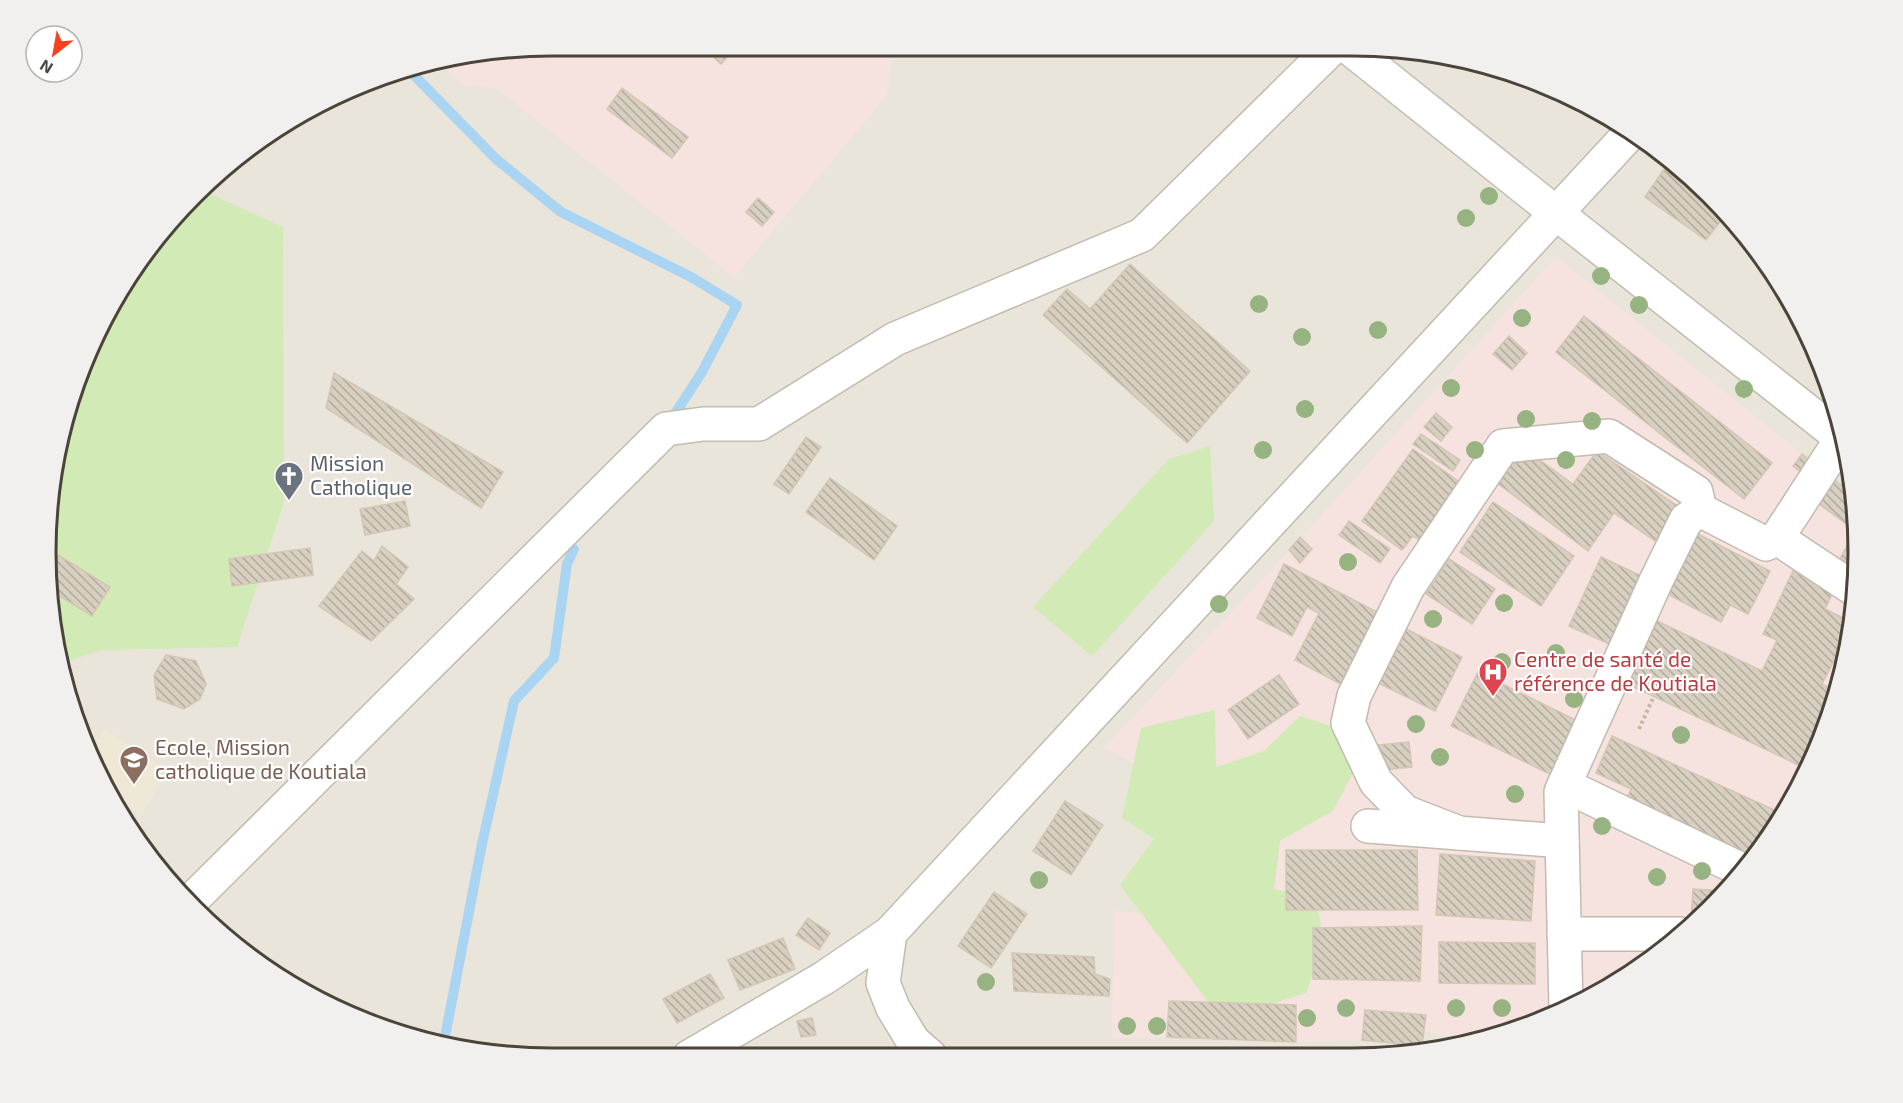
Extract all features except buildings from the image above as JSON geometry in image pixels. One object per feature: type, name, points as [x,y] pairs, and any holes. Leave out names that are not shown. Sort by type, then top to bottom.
[{"type":"street","points":[[196,896],[666,429],[703,424],[759,424],[895,339],[1142,235],[1324,56]]},
{"type":"street","points":[[1360,56],[1833,431]]},
{"type":"street","points":[[704,1048],[824,978],[890,933],[1626,138]]},
{"type":"street","points":[[1459,833],[1405,812],[1376,782],[1348,723],[1354,696],[1408,587],[1503,446],[1609,436],[1696,492],[1700,510]]},
{"type":"street","points":[[1700,510],[1766,544],[1777,538],[1837,449]]},
{"type":"street","points":[[1566,998],[1560,792],[1686,520],[1700,510]]},
{"type":"street","points":[[1777,538],[1846,584]]},
{"type":"street","points":[[1564,785],[1734,866]]},
{"type":"street","points":[[1368,826],[1562,841]]},
{"type":"street","points":[[890,933],[883,983],[893,1008],[913,1041],[921,1048]]},
{"type":"street","points":[[1564,934],[1667,934]]},
{"type":"path","points":[[1639,729],[1654,696]]},
{"type":"shaded area","points":[[552,56],[1352,56],[1416,60],[1480,72],[1511,82],[1541,93],[1600,122],[1627,139],[1679,179],[1724,224],[1764,276],[1796,332],[1810,362],[1831,423],[1838,455],[1848,552],[1843,616],[1830,685],[1729,873],[1702,902],[1653,945],[1600,981],[1541,1010],[1480,1031],[1416,1043],[1352,1048],[552,1048],[487,1043],[423,1031],[392,1021],[362,1010],[303,981],[276,964],[224,924],[179,879],[158,853],[122,800],[107,771],[93,741],[72,680],[60,616],[57,584],[57,519],[60,487],[72,423],[93,362],[107,332],[139,276],[179,224],[224,179],[276,139],[303,122],[362,93],[423,72],[487,60]]},
{"type":"shaded area","points":[[552,56],[892,56],[887,95],[734,277],[496,88],[463,85],[443,68],[487,60]]},
{"type":"shaded area","name":"Centre de santé de référence de Koutiala","points":[[1556,257],[1843,486],[1848,552],[1843,616],[1831,680],[1810,741],[1781,800],[1764,827],[1724,879],[1679,924],[1627,964],[1600,981],[1541,1010],[1480,1031],[1454,1037],[1424,1031],[1423,1042],[1416,1043],[1404,1044],[1362,1040],[1296,1042],[1167,1037],[1112,1038],[1114,911],[1158,915],[1173,784],[1104,748],[1289,551]]},
{"type":"shaded area","name":"Ecole, Mission catholique de Koutiala","points":[[105,729],[168,770],[141,815],[125,804],[95,746]]},
{"type":"green space","points":[[209,193],[283,227],[284,502],[237,647],[102,650],[68,661],[60,616],[56,552],[57,519],[65,455],[72,423],[93,362],[122,304],[158,250]]},
{"type":"green space","points":[[1210,446],[1214,521],[1092,656],[1033,607],[1169,459]]},
{"type":"green space","points":[[1215,710],[1216,767],[1264,751],[1300,716],[1371,739],[1333,811],[1280,841],[1274,889],[1316,898],[1324,943],[1306,993],[1222,1020],[1120,885],[1154,839],[1122,818],[1141,728]]},
{"type":"waterway","points":[[414,75],[496,159],[561,212],[691,277],[737,305],[702,372],[669,423]]},
{"type":"waterway","points":[[445,1036],[482,844],[514,701],[554,658],[567,564],[574,549]]},
{"type":"place","name":"Mission Catholique","points":[[289,502]]},
{"type":"place","name":"Centre de santé de référence de Koutiala","points":[[1493,698]]},
{"type":"place","name":"Ecole, Mission catholique de Koutiala","points":[[134,786]]}]
